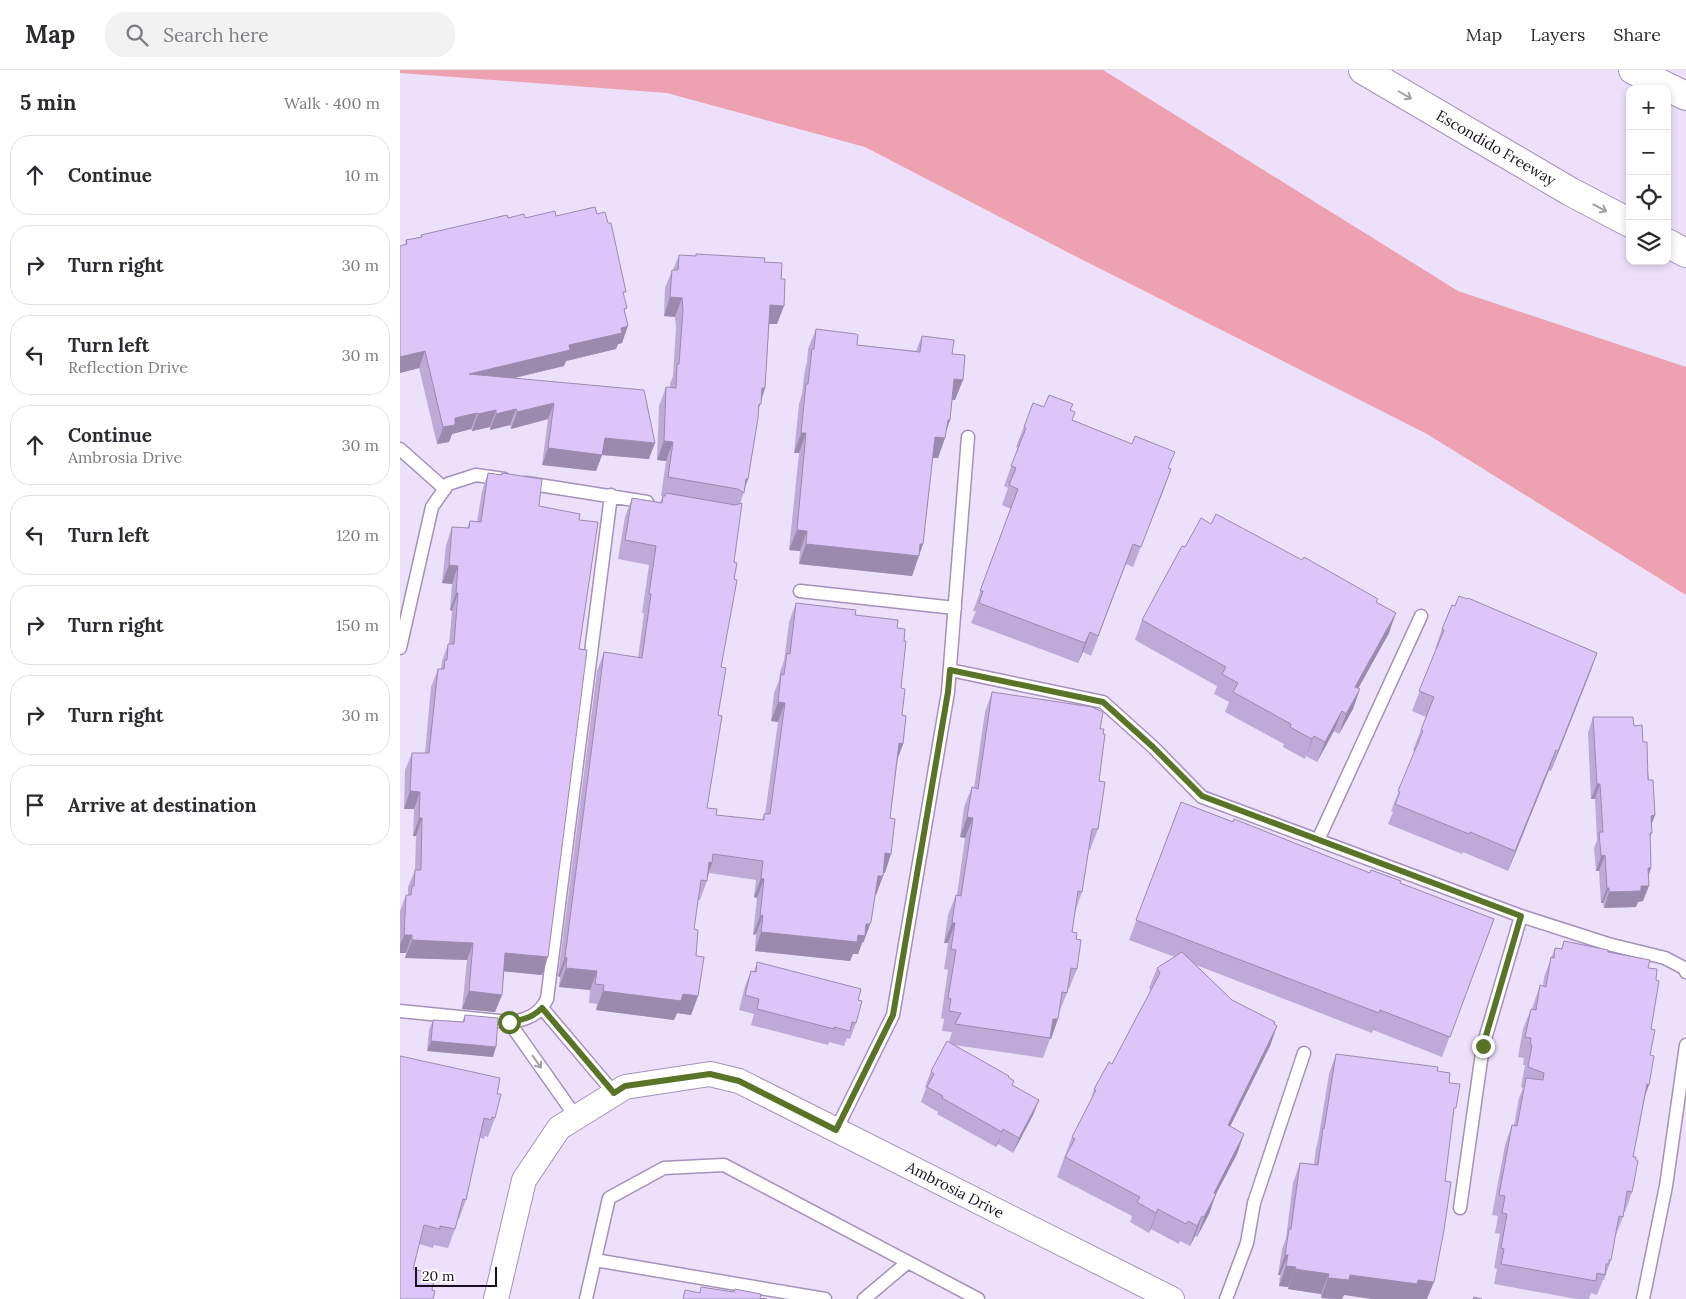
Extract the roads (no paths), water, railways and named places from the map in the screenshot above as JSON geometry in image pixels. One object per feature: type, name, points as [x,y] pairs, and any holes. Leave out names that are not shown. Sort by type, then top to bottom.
[{"type":"highway","name":"Escondido Freeway","points":[[1363,70],[1571,192],[1626,221]]},
{"type":"highway","points":[[1633,70],[1686,96]]},
{"type":"highway","points":[[1671,245],[1686,253]]},
{"type":"street","name":"Ambrosia Drive","points":[[496,1299],[524,1180],[559,1128],[625,1086],[710,1074],[739,1081],[1172,1299]]},
{"type":"lane","points":[[836,1130],[893,1015],[948,692],[968,437]]},
{"type":"lane","points":[[400,449],[445,489]]},
{"type":"lane","points":[[400,648],[432,507],[448,484],[476,475],[657,503]]},
{"type":"lane","points":[[400,1011],[509,1022],[535,1015],[547,999],[611,495]]},
{"type":"lane","points":[[800,591],[955,608]]},
{"type":"lane","points":[[1318,840],[1421,616]]},
{"type":"lane","points":[[950,670],[1103,702],[1153,747],[1202,796],[1521,916],[1608,944],[1665,958],[1684,968],[1686,972]]},
{"type":"lane","points":[[1460,1208],[1483,1046],[1521,916]]},
{"type":"lane","points":[[542,1008],[614,1093]]},
{"type":"lane","points":[[509,1022],[576,1118]]},
{"type":"lane","points":[[1643,1299],[1666,1186],[1686,1045]]},
{"type":"lane","points":[[1226,1299],[1247,1243],[1254,1203],[1304,1053]]},
{"type":"lane","points":[[586,1299],[608,1198],[664,1168],[724,1165],[978,1299]]},
{"type":"lane","points":[[595,1260],[825,1299]]},
{"type":"lane","points":[[864,1299],[908,1262]]}]
